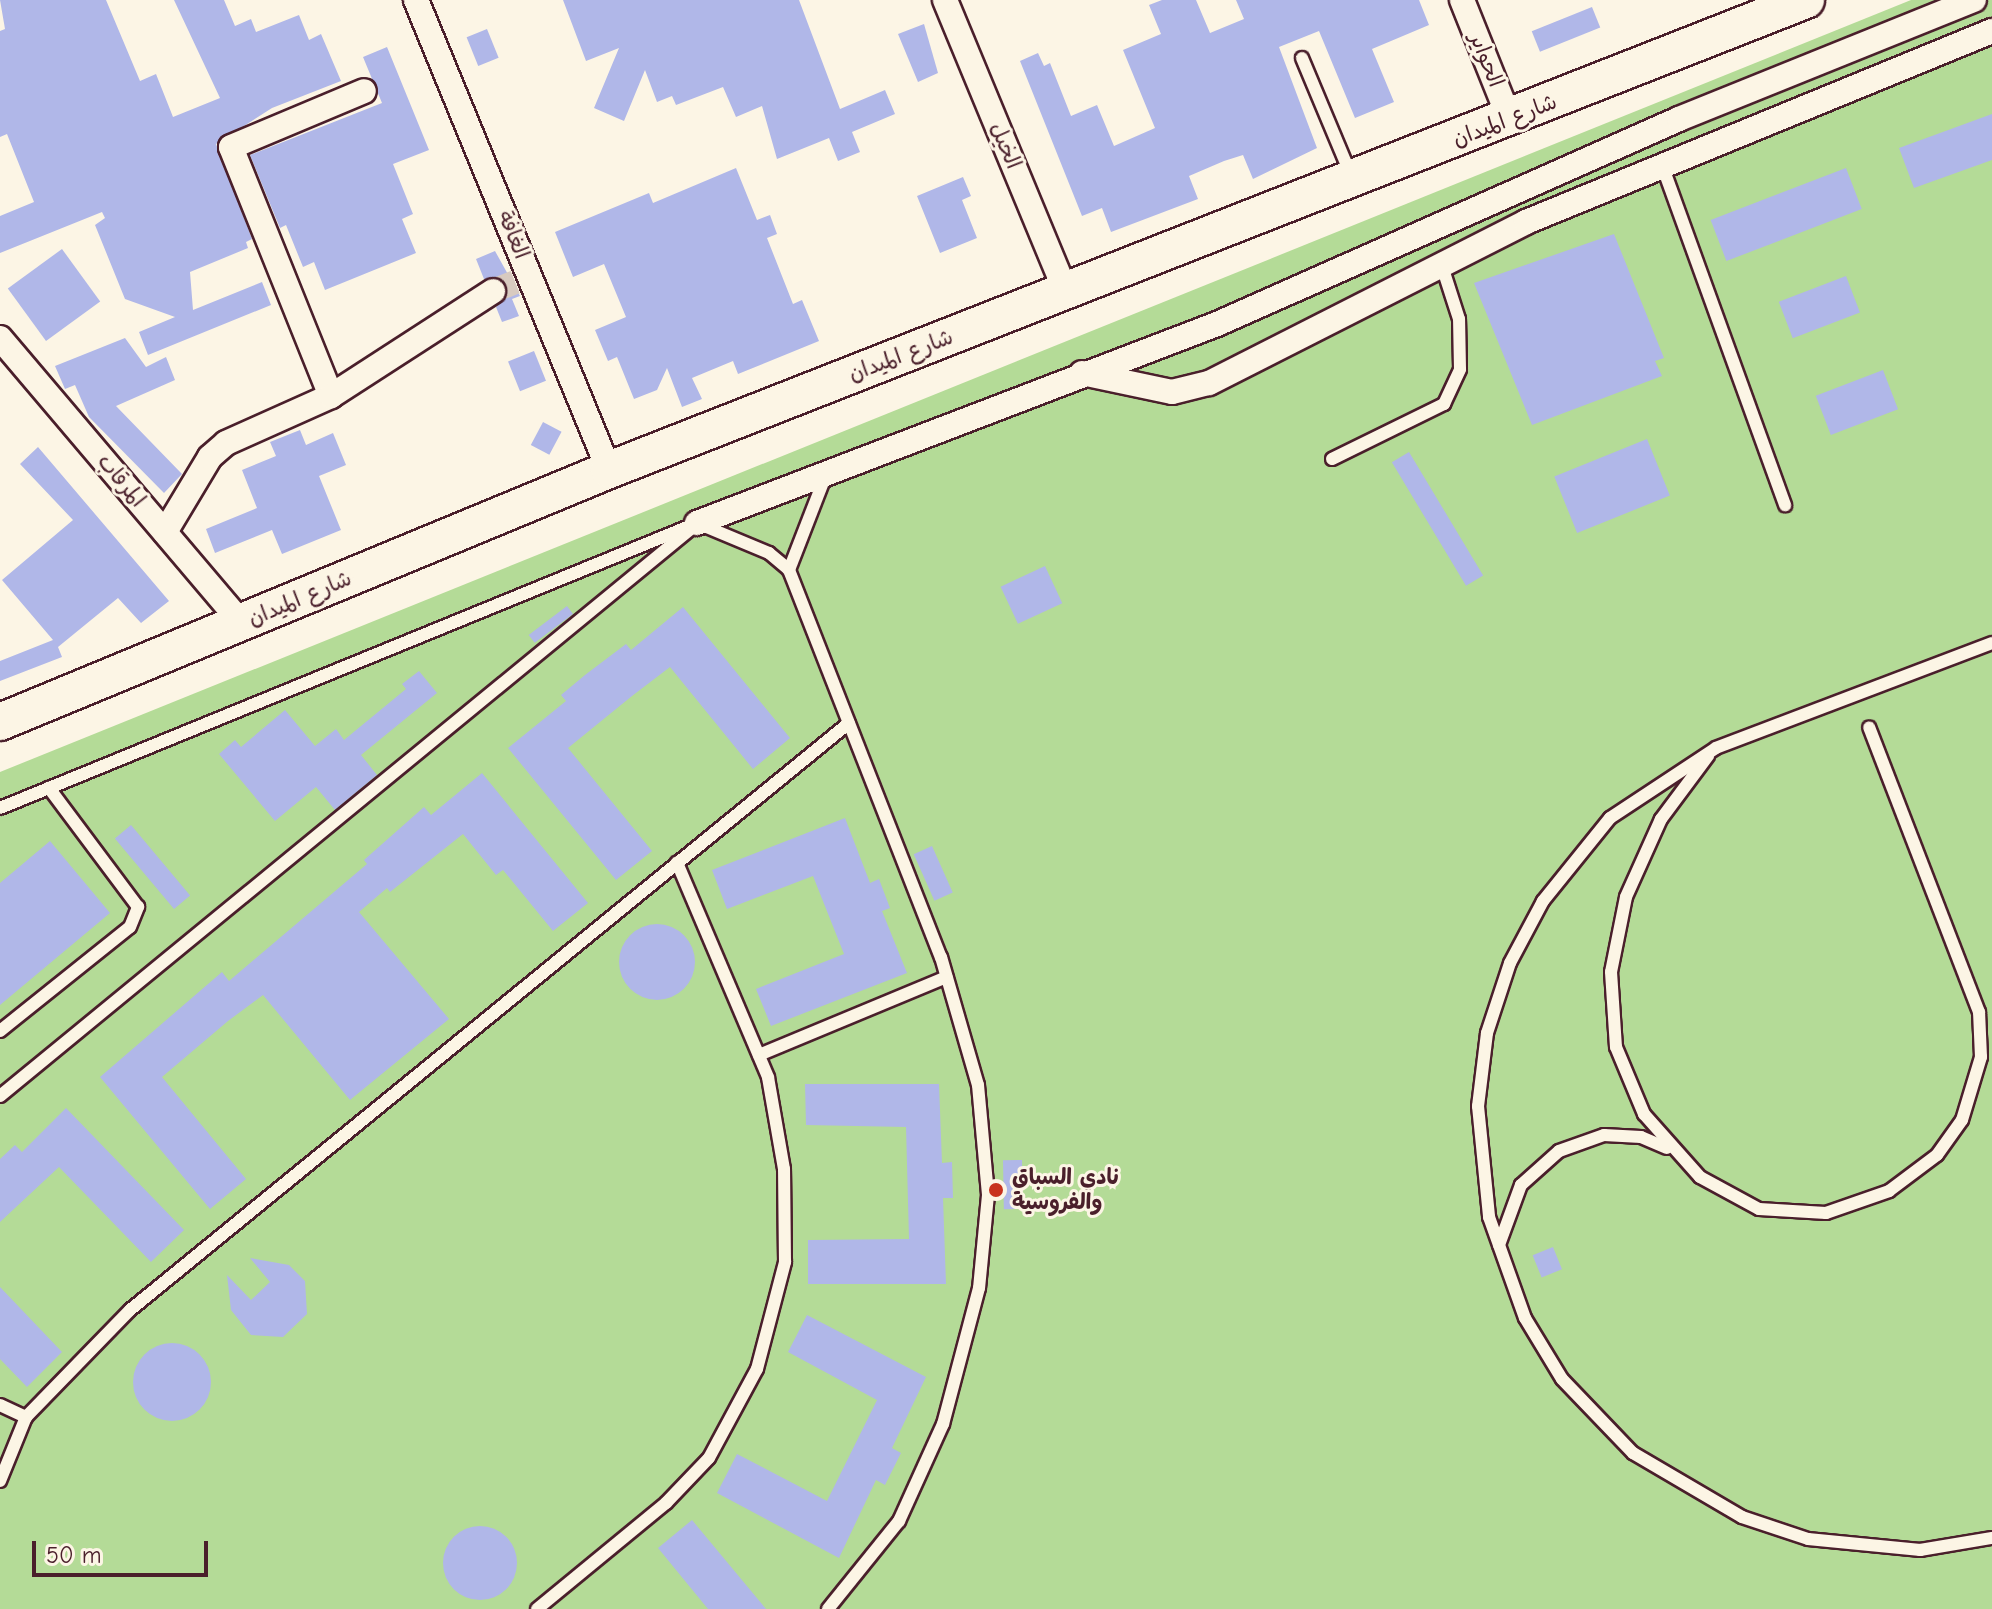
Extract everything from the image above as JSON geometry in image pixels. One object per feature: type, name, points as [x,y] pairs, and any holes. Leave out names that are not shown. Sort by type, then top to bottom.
[{"type":"street","name":"الغافة","points":[[416,0],[512,281],[609,470]]},
{"type":"street","name":"الخيل","points":[[945,0],[1066,292]]},
{"type":"street","name":"الحواير","points":[[1462,0],[1510,120]]},
{"type":"street","name":"شارع الميدان","points":[[0,722],[609,470],[1353,178],[1510,120],[1806,0]]},
{"type":"street","points":[[697,523],[1080,372],[1275,300],[1679,119],[1974,0]]},
{"type":"street","points":[[1080,372],[1172,392],[1209,383],[1441,263],[1662,165],[1992,31]]},
{"type":"street","points":[[331,396],[231,147],[364,91]]},
{"type":"street","points":[[165,532],[210,457],[226,443],[331,396],[512,281]]},
{"type":"street","name":"المرقاب","points":[[0,338],[242,623]]},
{"type":"lane","points":[[1302,58],[1353,178]]},
{"type":"lane","points":[[1662,165],[1785,505]]},
{"type":"lane","points":[[1332,459],[1444,404],[1460,369],[1459,319],[1441,263]]},
{"type":"lane","points":[[789,570],[828,470]]},
{"type":"lane","points":[[0,1096],[697,523]]},
{"type":"lane","points":[[0,808],[697,523],[769,553],[789,570],[946,977],[978,1085],[988,1195],[979,1288],[943,1424],[899,1521],[828,1609]]},
{"type":"lane","points":[[1992,643],[1716,748],[1660,779],[1587,840],[1543,901],[1510,963],[1487,1033],[1478,1106],[1482,1180],[1499,1252],[1525,1318],[1562,1379],[1609,1432],[1685,1488],[1772,1529],[1845,1546],[1920,1550],[1992,1538]]},
{"type":"lane","points":[[0,1481],[26,1417],[130,1310],[849,723]]},
{"type":"lane","points":[[1716,748],[1677,794],[1647,845],[1626,897],[1611,972],[1611,1022],[1623,1070],[1644,1114],[1674,1152],[1738,1201],[1780,1214],[1826,1213],[1906,1181],[1937,1155],[1962,1120],[1981,1057],[1979,1012],[1869,727]]},
{"type":"lane","points":[[0,1031],[130,927],[138,907],[49,788]]},
{"type":"lane","points":[[537,1609],[666,1503],[709,1458],[757,1369],[785,1262],[784,1169],[759,1055],[677,863]]},
{"type":"lane","points":[[759,1055],[946,977]]},
{"type":"lane","points":[[1499,1252],[1512,1201],[1532,1172],[1559,1151],[1589,1138],[1623,1135],[1674,1152]]},
{"type":"lane","points":[[0,1405],[26,1417]]},
{"type":"green space","name":"نادي السباق والفروسية","points":[[1911,0],[1992,0],[1992,1609],[0,1609],[0,772]]},
{"type":"building","points":[[0,0],[106,0],[140,81],[156,74],[173,117],[220,98],[174,0],[224,0],[235,26],[251,19],[256,32],[299,15],[309,40],[321,34],[341,81],[272,108],[216,144],[252,239],[246,242],[248,248],[190,272],[193,310],[262,282],[271,305],[148,355],[139,332],[175,317],[125,299],[95,225],[105,218],[102,212],[0,253],[0,216],[34,202],[7,134],[0,137],[0,31],[5,29]]},
{"type":"building","points":[[563,0],[799,0],[840,109],[885,90],[895,114],[852,132],[860,152],[838,161],[829,138],[777,159],[762,106],[736,117],[723,87],[676,105],[672,96],[657,102],[645,70],[624,121],[594,108],[619,48],[586,61]]},
{"type":"building","points":[[1162,0],[1196,0],[1210,33],[1244,19],[1236,0],[1419,0],[1429,25],[1372,49],[1394,102],[1355,118],[1319,31],[1279,47],[1317,148],[1253,179],[1243,155],[1224,161],[1189,176],[1198,199],[1111,232],[1102,208],[1082,216],[1020,61],[1038,53],[1044,66],[1050,63],[1071,116],[1097,105],[1114,146],[1155,128],[1123,50],[1161,34],[1149,5]]},
{"type":"building","points":[[1592,7],[1600,27],[1540,52],[1532,31]]},
{"type":"building","points":[[924,24],[938,73],[918,82],[898,34]]},
{"type":"building","points":[[487,29],[499,58],[478,66],[467,37]]},
{"type":"building","points":[[387,47],[429,150],[393,164],[413,214],[402,219],[416,253],[325,290],[314,262],[303,267],[286,225],[280,228],[250,155],[382,103],[363,57]]},
{"type":"building","points":[[1992,114],[1992,160],[1914,188],[1899,148]]},
{"type":"building","points":[[736,168],[757,220],[770,215],[777,234],[767,238],[793,304],[802,300],[819,341],[738,374],[733,361],[692,378],[702,399],[682,407],[667,368],[657,390],[634,399],[617,357],[608,361],[595,330],[626,317],[604,264],[573,277],[555,232],[649,193],[653,203]]},
{"type":"building","points":[[1846,168],[1862,209],[1726,261],[1711,220]]},
{"type":"building","points":[[963,177],[971,196],[962,200],[977,238],[940,253],[917,196]]},
{"type":"building","points":[[1614,234],[1664,358],[1655,361],[1662,376],[1532,425],[1474,283]]},
{"type":"building","points":[[62,249],[100,302],[46,341],[8,288]]},
{"type":"building","points":[[495,251],[520,296],[512,299],[519,316],[502,322],[496,307],[507,297],[506,284],[484,279],[476,259]]},
{"type":"building","points":[[1846,276],[1860,312],[1793,338],[1779,302]]},
{"type":"building","points":[[125,338],[146,367],[166,357],[175,380],[116,406],[182,474],[164,493],[89,417],[75,385],[65,389],[55,366]]},
{"type":"building","points":[[534,351],[546,381],[520,391],[508,361]]},
{"type":"building","points":[[1883,370],[1898,409],[1831,435],[1816,396]]},
{"type":"building","points":[[543,422],[562,432],[549,455],[531,445]]},
{"type":"building","points":[[300,430],[306,445],[333,433],[346,465],[319,476],[341,530],[282,554],[272,530],[215,553],[206,529],[257,508],[242,470],[276,456],[270,442]]},
{"type":"building","points":[[1647,439],[1670,496],[1577,533],[1554,476]]},
{"type":"building","points":[[38,447],[169,601],[141,623],[118,598],[58,647],[62,657],[0,681],[0,661],[53,640],[2,580],[73,520],[20,464]]},
{"type":"building","points":[[1409,452],[1483,575],[1466,586],[1392,462]]},
{"type":"building","points":[[1045,566],[1062,603],[1018,624],[1001,587]]},
{"type":"building","points":[[567,606],[573,614],[535,643],[529,635]]},
{"type":"building","points":[[683,607],[790,738],[753,769],[670,667],[568,748],[652,851],[616,880],[508,748],[566,701],[561,695],[585,675],[626,644],[631,650]]},
{"type":"building","points":[[419,671],[437,693],[361,755],[377,775],[335,810],[316,787],[275,821],[219,754],[235,740],[241,747],[285,710],[315,746],[336,729],[344,740],[406,689],[402,684]]},
{"type":"building","points":[[482,773],[588,903],[553,931],[503,870],[496,875],[463,834],[390,892],[387,888],[359,912],[449,1019],[350,1100],[263,995],[228,1021],[162,1077],[246,1179],[210,1209],[100,1077],[222,972],[229,981],[367,864],[364,860],[424,807],[431,815]]},
{"type":"building","points":[[845,818],[870,883],[879,879],[890,908],[882,911],[907,973],[771,1026],[756,989],[844,954],[813,876],[727,909],[712,870]]},
{"type":"building","points":[[131,825],[190,895],[174,909],[115,838]]},
{"type":"building","points":[[50,841],[110,913],[0,1005],[0,883]]},
{"type":"building","points":[[932,846],[953,893],[934,901],[914,854]]},
{"type":"building","points":[[657,924],[671,927],[684,935],[692,948],[695,962],[692,976],[684,989],[671,997],[657,1000],[643,997],[630,989],[622,976],[619,962],[622,948],[630,935],[643,927]]},
{"type":"building","points":[[805,1084],[939,1084],[942,1163],[952,1162],[953,1198],[943,1198],[946,1284],[808,1284],[808,1240],[909,1239],[906,1127],[806,1125]]},
{"type":"building","points":[[66,1108],[184,1230],[151,1262],[59,1167],[0,1222],[0,1159],[15,1145],[22,1152]]},
{"type":"building","points":[[1003,1160],[1022,1160],[1023,1209],[1004,1209]]},
{"type":"building","points":[[1553,1247],[1562,1269],[1542,1277],[1533,1255]]},
{"type":"building","points":[[250,1258],[289,1265],[305,1281],[307,1314],[283,1337],[251,1335],[231,1310],[227,1275],[251,1300],[270,1282]]},
{"type":"building","points":[[0,1287],[62,1352],[27,1387],[0,1359]]},
{"type":"building","points":[[807,1315],[926,1377],[892,1448],[901,1453],[885,1485],[876,1480],[839,1558],[717,1493],[737,1454],[827,1501],[877,1400],[788,1352]]},
{"type":"building","points":[[172,1343],[187,1346],[199,1355],[208,1367],[211,1382],[208,1397],[199,1409],[187,1418],[172,1421],[157,1418],[145,1409],[136,1397],[133,1382],[136,1367],[145,1355],[157,1346]]},
{"type":"building","points":[[692,1520],[766,1609],[708,1609],[658,1548]]},
{"type":"building","points":[[473,1526],[487,1526],[501,1532],[511,1542],[517,1563],[515,1577],[501,1594],[487,1600],[473,1600],[459,1594],[449,1584],[443,1570],[443,1556],[449,1542],[459,1532]]},
{"type":"tunnel","points":[[493,291],[515,282]]},
{"type":"place","name":"نادي السباق والفروسية","points":[[996,1190]]}]
